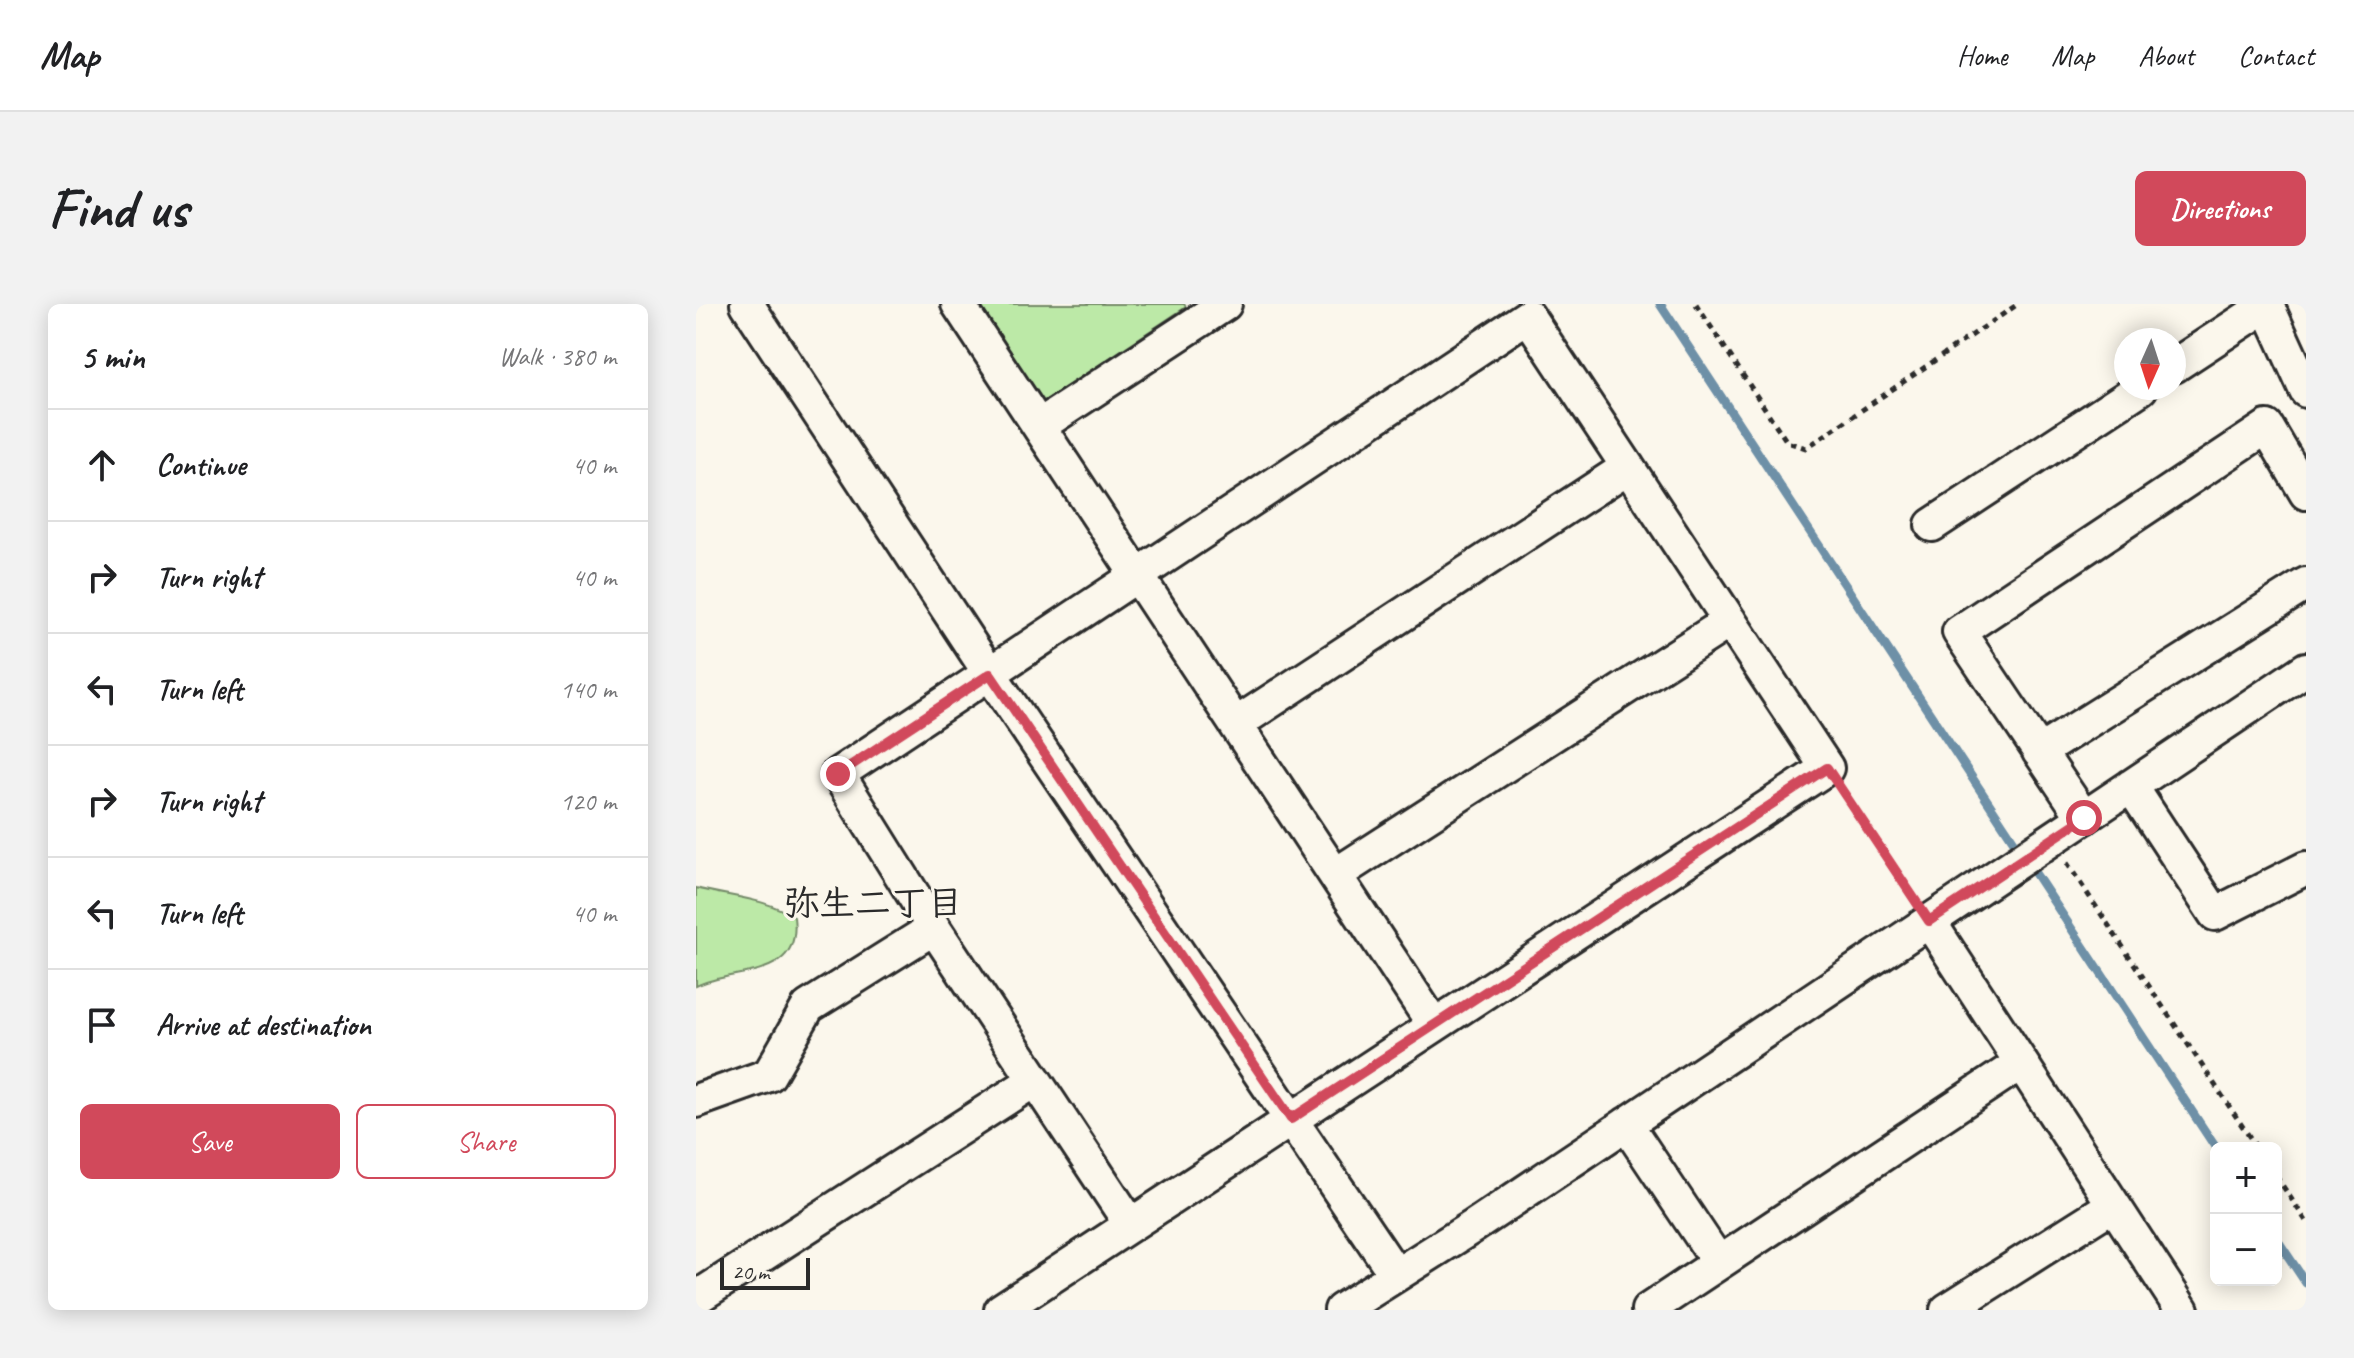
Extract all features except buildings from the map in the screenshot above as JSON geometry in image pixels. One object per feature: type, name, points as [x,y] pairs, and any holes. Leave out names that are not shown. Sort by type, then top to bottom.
[{"type":"street","points":[[747,304],[990,674],[1396,1275]]},
{"type":"street","points":[[958,304],[1434,1025]]},
{"type":"street","points":[[1039,426],[1225,304]]},
{"type":"street","points":[[2186,358],[2267,305],[2306,391]]},
{"type":"street","points":[[1001,1310],[1131,1225],[1434,1025],[1827,768],[1528,316],[838,774],[934,928],[1131,1225]]},
{"type":"street","points":[[1932,525],[2123,400]]},
{"type":"street","points":[[2084,818],[1959,632],[2267,427],[2306,493]]},
{"type":"street","points":[[1236,724],[1628,467]]},
{"type":"street","points":[[2039,752],[2306,584]]},
{"type":"street","points":[[1335,875],[1730,621]]},
{"type":"street","points":[[1341,1310],[1626,1124],[2306,669]]},
{"type":"street","points":[[2131,786],[2215,914],[2306,868]]},
{"type":"street","points":[[1929,921],[2182,1310]]},
{"type":"street","points":[[696,1101],[769,1075],[808,1007],[934,928]]},
{"type":"street","points":[[1648,1310],[2021,1063]]},
{"type":"street","points":[[696,1298],[1035,1080]]},
{"type":"street","points":[[1626,1124],[1719,1263]]},
{"type":"street","points":[[1947,1310],[2113,1205]]},
{"type":"path","points":[[1696,304],[1787,442],[1806,448],[2018,304]]},
{"type":"path","points":[[1827,768],[1929,921]]},
{"type":"path","points":[[2051,839],[2253,1142]]},
{"type":"path","points":[[2282,1185],[2306,1221]]},
{"type":"green space","points":[[978,304],[1184,304],[1186,307],[1043,402]]},
{"type":"green space","points":[[696,888],[759,902],[794,917],[794,938],[788,952],[777,962],[763,968],[696,986]]},
{"type":"waterway","points":[[1660,304],[2212,1142]]},
{"type":"waterway","points":[[2282,1247],[2306,1283]]},
{"type":"district","name":"弥生二丁目","points":[[873,902]]},
{"type":"route","points":[[838,774],[990,674],[1291,1119],[1827,768],[1929,921],[2084,818]]}]
